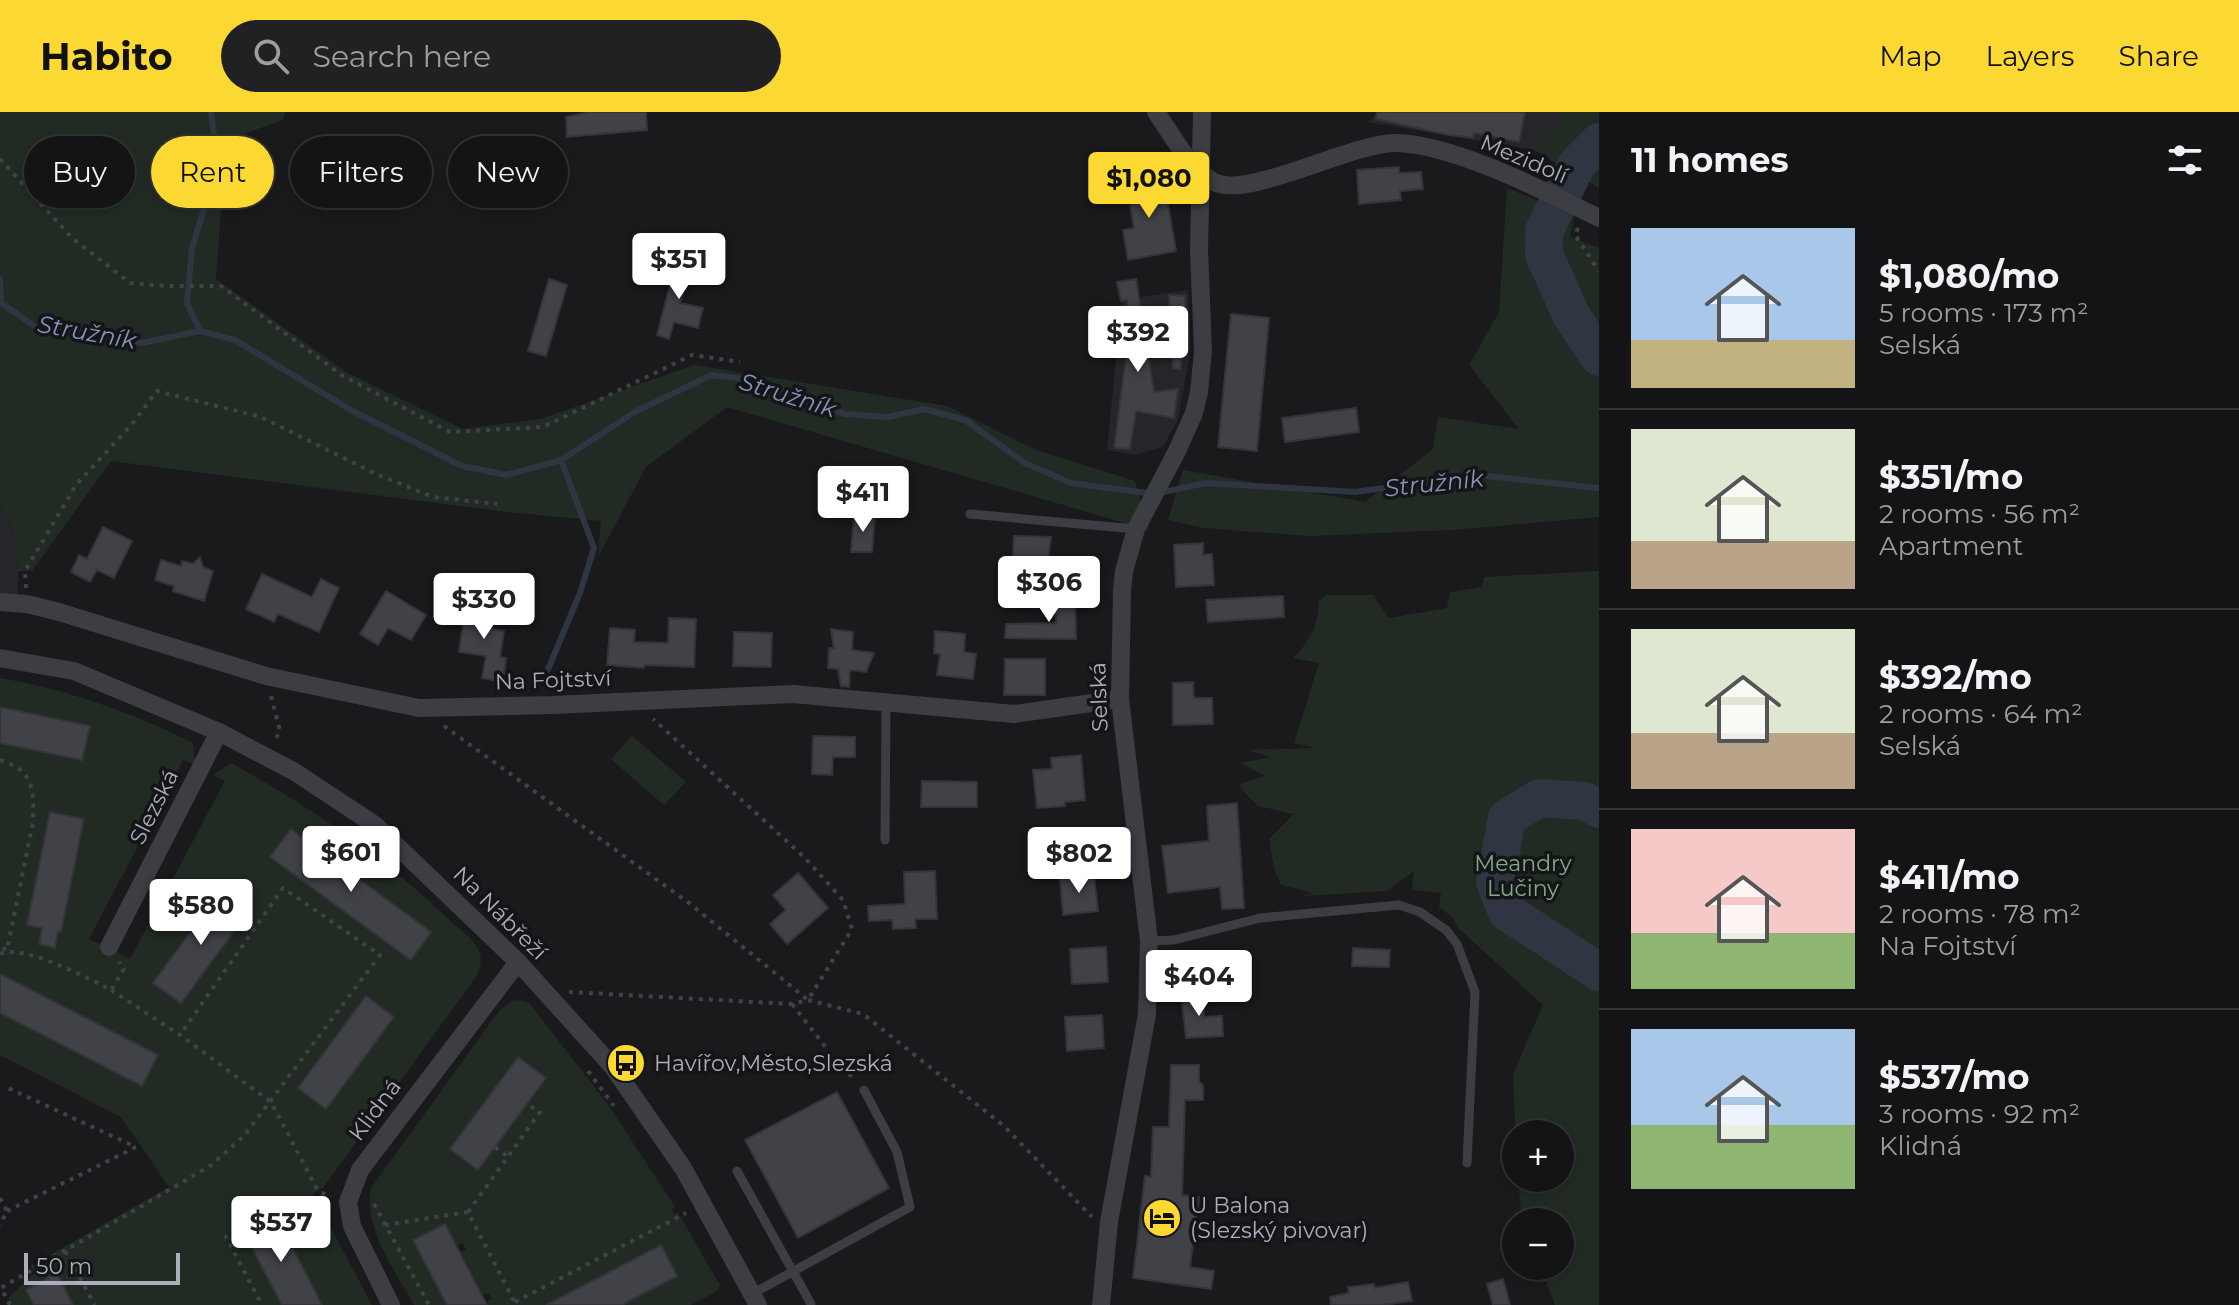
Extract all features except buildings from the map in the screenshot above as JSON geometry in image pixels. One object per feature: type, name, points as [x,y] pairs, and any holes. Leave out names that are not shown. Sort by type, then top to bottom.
[{"type":"street","points":[[1156,112],[1200,172]]},
{"type":"street","name":"Selská","points":[[1101,1305],[1109,1222],[1147,1014],[1149,941],[1120,699],[1124,571],[1141,522],[1194,413],[1202,370],[1202,112]]},
{"type":"street","name":"Mezidolí","points":[[1200,172],[1217,184],[1237,185],[1276,177],[1356,150],[1397,142],[1440,150],[1593,214]]},
{"type":"street","name":"Na Fojtství","points":[[0,602],[27,604],[266,676],[419,708],[793,694],[1014,714],[1120,699]]},
{"type":"street","name":"Na Nábřeží","points":[[0,658],[74,671],[219,732],[295,772],[375,825],[518,962],[613,1067],[683,1168],[754,1301]]},
{"type":"street","name":"Slezská","points":[[109,947],[219,732]]},
{"type":"street","name":"Klidná","points":[[391,1305],[352,1226],[348,1202],[360,1170],[518,962]]},
{"type":"lane","points":[[970,514],[1141,522]]},
{"type":"lane","points":[[885,840],[886,703]]},
{"type":"lane","points":[[1149,941],[1174,940],[1260,918],[1399,905],[1436,921],[1457,944],[1475,992],[1467,1163]]},
{"type":"lane","points":[[754,1301],[791,1272],[910,1207],[897,1152],[864,1090]]},
{"type":"lane","points":[[737,1171],[811,1304]]},
{"type":"path","points":[[0,159],[72,238],[130,283],[221,286],[343,376],[450,432],[543,427],[692,355],[740,362]]},
{"type":"path","points":[[1593,214],[1575,235],[1599,271]]},
{"type":"path","points":[[27,604],[25,571],[76,485],[132,424],[157,391],[261,417],[376,474],[433,497],[497,504]]},
{"type":"path","points":[[266,676],[280,731],[267,757]]},
{"type":"path","points":[[543,991],[792,1004],[808,1000],[852,929],[843,900],[805,858],[634,701]]},
{"type":"path","points":[[444,726],[689,903],[808,1000],[863,1014],[1004,1126],[1096,1221],[1109,1222]]},
{"type":"path","points":[[0,760],[13,764],[25,773],[34,803],[33,822],[7,950],[0,954]]},
{"type":"path","points":[[10,1305],[1,1287],[210,1166],[244,1136],[380,955],[283,888],[180,1035]]},
{"type":"path","points":[[0,947],[71,969],[111,990],[180,1035],[271,1102],[318,1191],[339,1201]]},
{"type":"path","points":[[109,947],[124,969],[111,990]]},
{"type":"path","points":[[792,1004],[838,1063],[864,1090]]},
{"type":"path","points":[[580,1060],[618,1111]]},
{"type":"path","points":[[0,1225],[7,1211],[136,1147],[8,1088]]},
{"type":"path","points":[[385,1225],[468,1212],[540,1112],[527,1104]]},
{"type":"path","points":[[495,1147],[508,1157]]},
{"type":"path","points":[[0,1198],[7,1211]]},
{"type":"path","points":[[374,1204],[429,1305]]},
{"type":"path","points":[[468,1212],[515,1303],[688,1212]]},
{"type":"path","points":[[225,1235],[262,1305]]},
{"type":"path","points":[[65,1250],[95,1305]]},
{"type":"shaded area","points":[[1379,112],[1566,112],[1534,150],[1368,122]]},
{"type":"shaded area","points":[[1188,290],[1191,346],[1178,420],[1163,447],[1135,455],[1107,450],[1122,300]]},
{"type":"shaded area","points":[[0,504],[1,512],[10,517],[18,571],[18,598],[0,597]]},
{"type":"green space","points":[[0,112],[285,112],[283,120],[238,136],[151,136],[151,208],[221,208],[216,279],[346,372],[462,429],[541,419],[694,365],[947,406],[1036,450],[1135,481],[1149,530],[727,407],[646,467],[598,557],[601,521],[499,511],[111,461],[32,571],[18,571],[10,517],[1,512]]},
{"type":"green space","points":[[1566,112],[1599,112],[1599,188],[1534,150]]},
{"type":"green space","points":[[1507,188],[1574,215],[1570,237],[1599,248],[1599,517],[1452,530],[1310,536],[1204,528],[1168,520],[1183,470],[1365,502],[1433,449],[1438,417],[1519,429],[1469,365],[1499,312]]},
{"type":"green space","name":"Meandry Lučiny","points":[[1599,571],[1599,1305],[1555,1305],[1545,1280],[1574,1280],[1574,1208],[1521,1208],[1519,1192],[1574,1192],[1574,1120],[1515,1120],[1513,1074],[1543,1005],[1458,928],[1452,917],[1439,907],[1441,893],[1412,890],[1414,871],[1387,891],[1302,896],[1313,893],[1281,885],[1274,868],[1269,839],[1294,814],[1258,806],[1240,784],[1265,776],[1240,763],[1270,757],[1248,750],[1315,748],[1294,743],[1319,663],[1293,658],[1312,633],[1318,602],[1326,595],[1373,595],[1389,618],[1447,608],[1450,592],[1482,587],[1484,577]]},
{"type":"green space","points":[[0,678],[99,703],[193,743],[195,765],[183,760],[89,939],[130,959],[225,781],[213,775],[231,763],[317,815],[371,853],[464,932],[478,949],[481,964],[475,978],[323,1188],[313,1194],[372,1305],[12,1305],[8,1298],[34,1273],[31,1266],[169,1187],[121,1117],[0,1055]]},
{"type":"green space","points":[[632,736],[686,782],[664,805],[611,759]]},
{"type":"green space","points":[[511,1001],[530,1004],[609,1106],[675,1207],[671,1209],[674,1214],[678,1213],[720,1285],[717,1291],[691,1305],[488,1305],[487,1302],[492,1299],[489,1293],[483,1295],[461,1252],[466,1249],[462,1243],[457,1246],[445,1224],[414,1240],[448,1305],[414,1305],[376,1234],[370,1203],[371,1188],[499,1011]]},
{"type":"waterway","points":[[200,331],[187,303],[192,248],[218,164],[211,112]]},
{"type":"waterway","points":[[1599,142],[1577,164],[1544,231],[1544,254],[1571,315],[1599,357]]},
{"type":"waterway","name":"Stružník","points":[[0,279],[1,303],[37,328],[93,329],[142,343],[200,331],[235,340],[351,410],[462,466],[507,475],[561,460],[635,412],[711,375],[755,380],[845,414],[888,417],[924,409],[965,420],[1025,463],[1071,483],[1154,494],[1206,483],[1355,492],[1478,475],[1599,488]]},
{"type":"waterway","points":[[546,674],[580,593],[594,548],[561,460]]},
{"type":"waterway","points":[[1599,809],[1585,801],[1539,798],[1507,818],[1495,882],[1507,912],[1599,972]]},
{"type":"place","name":"Havířov,Město,Slezská","points":[[626,1063]]},
{"type":"place","name":"U Balona (Slezský pivovar)","points":[[1162,1218]]}]
